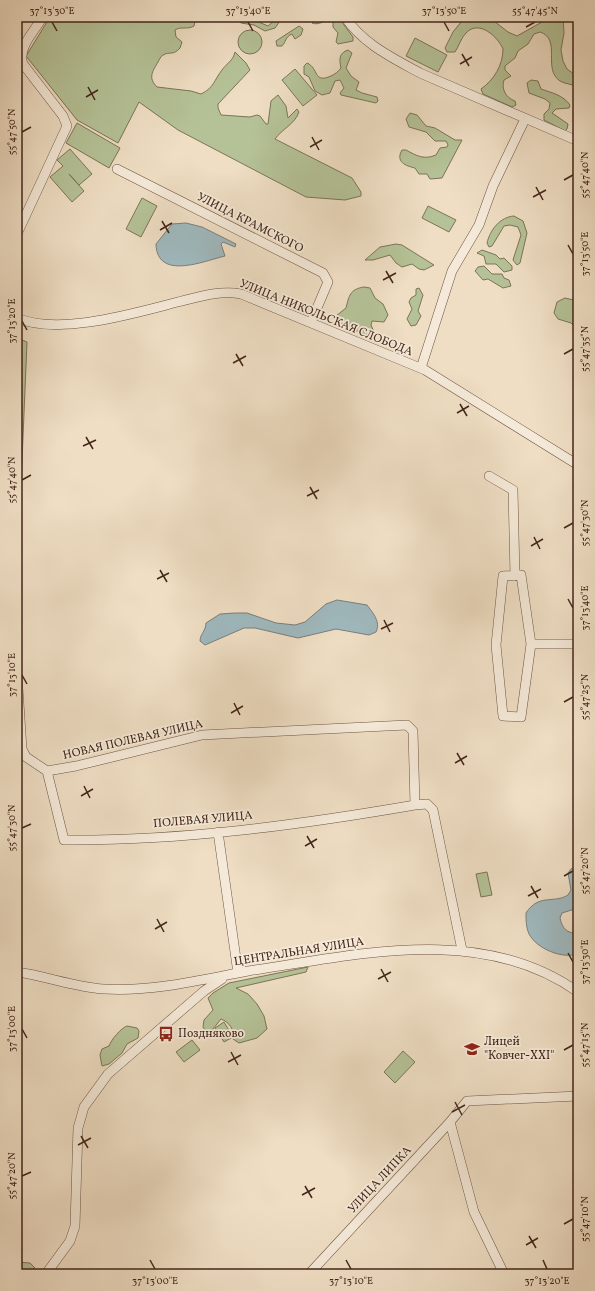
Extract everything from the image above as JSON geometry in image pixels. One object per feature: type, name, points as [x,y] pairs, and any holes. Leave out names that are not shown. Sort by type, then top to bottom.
[{"type":"street","points":[[17,234],[67,126],[63,116],[23,64],[21,58],[25,46],[43,17]]},
{"type":"street","points":[[345,17],[355,30],[368,42],[395,59],[420,72],[578,141]]},
{"type":"street","points":[[421,368],[452,271],[479,225],[493,186],[525,119]]},
{"type":"street","name":"УЛИЦА КРАМСКОГО","points":[[117,169],[324,273],[328,282],[311,322]]},
{"type":"street","name":"УЛИЦА НИКОЛЬСКАЯ СЛОБОДА","points":[[17,318],[46,324],[86,322],[224,292],[241,294],[421,368],[578,465]]},
{"type":"street","points":[[489,476],[513,490],[515,576]]},
{"type":"street","points":[[521,575],[531,644],[521,717],[503,716],[496,645],[503,576],[521,575]]},
{"type":"street","points":[[531,644],[578,644]]},
{"type":"street","points":[[17,673],[22,750],[26,757],[47,770]]},
{"type":"street","name":"НОВАЯ ПОЛЕВАЯ УЛИЦА","points":[[47,770],[76,766],[202,735],[407,725],[413,731],[415,805]]},
{"type":"street","name":"ПОЛЕВАЯ УЛИЦА","points":[[47,770],[64,840],[109,840],[218,832],[363,814],[415,805]]},
{"type":"street","points":[[415,805],[427,804],[433,810],[462,950]]},
{"type":"street","points":[[218,832],[238,973]]},
{"type":"street","name":"ЦЕНТРАЛЬНАЯ УЛИЦА","points":[[17,972],[78,985],[119,989],[145,988],[227,976],[238,973],[412,949],[462,950],[502,957],[534,967],[561,980],[578,992]]},
{"type":"street","points":[[46,1274],[67,1246],[75,1226],[78,1128],[84,1107],[108,1074],[136,1048],[204,992],[227,976]]},
{"type":"street","name":"УЛИЦА ЛИПКА","points":[[309,1274],[450,1122],[467,1101],[564,1096],[578,1098]]},
{"type":"street","points":[[450,1122],[474,1212],[504,1274]]},
{"type":"green space","points":[[50,17],[196,17],[194,26],[175,30],[176,37],[182,42],[180,48],[173,53],[165,54],[160,58],[152,75],[154,84],[157,87],[191,91],[201,94],[209,89],[231,60],[235,52],[246,63],[250,70],[218,104],[221,115],[250,117],[257,115],[260,116],[266,124],[268,124],[271,101],[278,95],[286,106],[288,118],[297,109],[299,112],[295,120],[275,139],[352,178],[361,192],[361,196],[345,200],[306,197],[178,130],[139,102],[118,143],[77,120],[26,56]]},
{"type":"green space","points":[[238,17],[247,17],[268,26],[277,18],[280,21],[275,28],[265,31],[254,25],[241,23]]},
{"type":"green space","points":[[321,17],[338,17],[353,37],[353,41],[338,44],[336,42],[338,33],[333,27],[333,21],[317,24],[312,23]]},
{"type":"green space","points":[[465,17],[489,17],[508,32],[517,36],[551,17],[563,17],[564,33],[561,50],[563,61],[567,69],[578,77],[578,87],[562,82],[555,76],[552,69],[550,41],[540,32],[534,34],[528,44],[518,51],[515,58],[505,66],[505,70],[511,76],[504,80],[503,87],[505,93],[509,98],[515,101],[516,105],[512,107],[483,94],[481,89],[494,77],[497,72],[503,55],[503,49],[501,44],[493,35],[488,31],[477,28],[471,29],[466,33],[455,52],[447,52],[445,48],[453,32]]},
{"type":"green space","points":[[299,26],[303,29],[301,35],[295,39],[292,34],[282,46],[277,46],[276,41]]},
{"type":"green space","points":[[250,30],[258,34],[262,42],[258,50],[250,54],[242,50],[238,42],[242,34]]},
{"type":"green space","points":[[415,38],[447,55],[438,72],[406,56]]},
{"type":"green space","points":[[348,50],[352,53],[346,68],[351,76],[359,82],[356,90],[377,97],[378,101],[376,103],[341,95],[340,93],[344,88],[340,80],[335,81],[330,93],[322,95],[315,91],[309,77],[304,74],[304,66],[307,63],[311,65],[321,78],[325,78],[338,72],[341,68],[340,57],[345,51]]},
{"type":"green space","points":[[295,69],[317,95],[303,106],[282,80]]},
{"type":"green space","points":[[531,80],[538,81],[541,89],[561,97],[570,105],[569,108],[556,109],[552,113],[568,124],[565,131],[544,120],[544,114],[549,109],[550,103],[545,99],[529,93],[527,83]]},
{"type":"green space","points":[[410,113],[417,115],[426,126],[435,128],[455,140],[462,140],[442,178],[430,179],[427,174],[419,174],[415,168],[402,163],[400,154],[402,150],[406,150],[421,157],[428,157],[436,155],[440,148],[447,147],[448,145],[446,141],[435,141],[426,132],[409,127],[406,119]]},
{"type":"green space","points":[[77,123],[120,148],[109,168],[66,143]]},
{"type":"green space","points":[[70,149],[92,174],[79,185],[69,174],[84,191],[72,202],[50,177],[63,166],[57,160]]},
{"type":"green space","points":[[142,198],[157,206],[141,237],[126,229]]},
{"type":"green space","points":[[428,206],[456,220],[449,232],[422,218]]},
{"type":"green space","points":[[514,216],[523,221],[527,233],[520,263],[517,265],[513,260],[521,235],[518,227],[510,225],[504,226],[492,246],[489,247],[487,243],[488,238],[496,225],[504,219]]},
{"type":"green space","points":[[396,244],[402,245],[434,265],[424,270],[419,269],[412,264],[402,267],[396,263],[390,255],[373,260],[365,260],[380,247]]},
{"type":"green space","points":[[482,250],[496,255],[500,259],[504,258],[512,266],[512,270],[504,272],[496,264],[486,264],[484,256],[477,253]]},
{"type":"green space","points":[[484,266],[492,274],[502,274],[504,278],[509,280],[511,286],[503,288],[488,279],[483,280],[475,271],[478,267]]},
{"type":"green space","points":[[364,287],[370,288],[375,298],[383,304],[388,315],[384,322],[372,321],[371,325],[374,332],[371,338],[367,338],[358,331],[349,332],[336,316],[346,308],[349,297],[353,291]]},
{"type":"green space","points":[[419,288],[423,295],[418,311],[421,316],[416,325],[411,326],[407,319],[412,309],[409,302],[411,298],[416,295],[416,289]]},
{"type":"green space","points":[[565,298],[578,301],[578,337],[576,328],[571,323],[558,319],[554,313],[557,302]]},
{"type":"green space","points":[[17,338],[27,342],[17,580]]},
{"type":"green space","points":[[487,872],[492,895],[481,897],[476,874]]},
{"type":"green space","points":[[308,967],[306,972],[236,988],[248,994],[257,1004],[264,1016],[267,1029],[257,1038],[239,1043],[233,1039],[231,1027],[227,1022],[221,1019],[213,1029],[207,1033],[203,1027],[204,1020],[213,1010],[208,998],[229,983]]},
{"type":"green space","points":[[224,1022],[233,1037],[224,1042],[215,1028]]},
{"type":"green space","points":[[127,1026],[137,1028],[139,1031],[138,1038],[127,1044],[122,1053],[109,1064],[102,1066],[100,1055],[102,1049],[109,1046],[116,1034]]},
{"type":"green space","points":[[192,1040],[200,1050],[184,1062],[176,1052]]},
{"type":"green space","points":[[403,1051],[415,1062],[395,1083],[384,1072]]},
{"type":"green space","points":[[17,1262],[30,1263],[35,1268],[23,1274],[17,1274]]},
{"type":"water","points":[[186,223],[202,227],[236,244],[235,247],[223,242],[221,244],[225,256],[194,264],[183,266],[164,262],[158,255],[156,244],[172,224]]},
{"type":"water","points":[[337,600],[367,605],[377,621],[378,625],[376,632],[369,635],[336,629],[298,638],[255,628],[244,628],[205,645],[200,641],[206,623],[220,614],[247,613],[276,623],[295,625],[305,622],[326,604]]},
{"type":"water","points":[[578,865],[578,908],[562,913],[560,918],[562,925],[566,930],[578,933],[578,954],[565,955],[550,952],[538,944],[529,934],[527,929],[526,913],[536,903],[563,898],[568,895],[571,890],[568,873],[571,869]]},
{"type":"place","name":"Поздняково","points":[[166,1034]]},
{"type":"place","name":"Лицей \"Ковчег-XXI\"","points":[[472,1049]]}]
